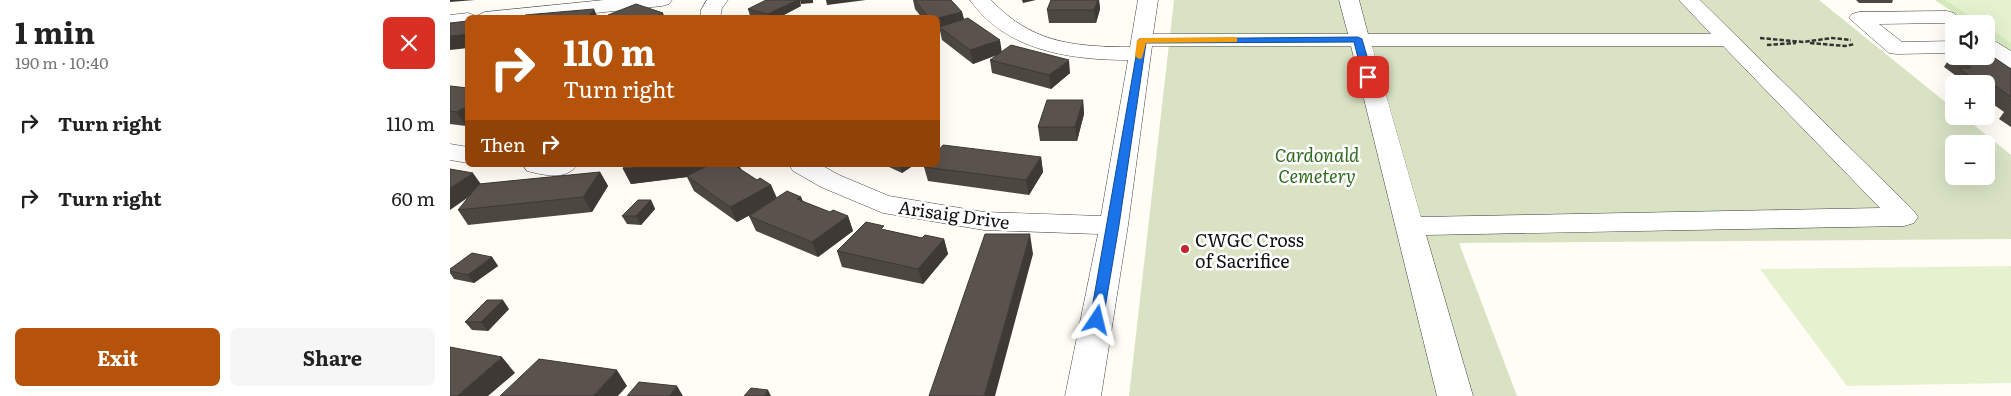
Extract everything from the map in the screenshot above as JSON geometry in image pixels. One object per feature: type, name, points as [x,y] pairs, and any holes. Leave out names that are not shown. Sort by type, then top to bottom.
[{"type":"street","points":[[514,15],[662,0]]},
{"type":"street","points":[[709,15],[718,0]]},
{"type":"street","points":[[980,0],[1004,24],[1039,42],[1075,51],[1107,54],[1141,47],[1358,39],[1730,40]]},
{"type":"street","points":[[1083,396],[1114,225],[1148,0]]},
{"type":"street","points":[[1349,0],[1455,396]]},
{"type":"street","points":[[1409,226],[1904,217],[1689,0]]},
{"type":"street","points":[[1922,0],[1945,16]]},
{"type":"street","points":[[1945,21],[1859,18],[1897,48],[1945,47]]},
{"type":"street","points":[[450,21],[465,19]]},
{"type":"street","points":[[1995,51],[2011,61]]},
{"type":"street","points":[[450,152],[465,154]]},
{"type":"street","name":"Arisaig Drive","points":[[806,167],[830,181],[884,204],[984,221],[1114,225]]},
{"type":"path","points":[[1730,40],[1763,38],[1845,46],[1865,42],[1889,41]]},
{"type":"path","points":[[1730,40],[1771,46],[1832,38],[1865,42]]},
{"type":"green space","name":"Cardonald Cemetery","points":[[1174,0],[1819,0],[1945,102],[1945,125],[1974,125],[1986,135],[1945,135],[1945,185],[1995,185],[1995,142],[2011,155],[2011,239],[1459,243],[1517,396],[1129,396]]},
{"type":"green space","points":[[1935,0],[2011,0],[2011,51],[1995,40],[1995,15],[1957,15]]},
{"type":"green space","points":[[1945,0],[2011,0],[2011,43],[1995,33],[1995,15],[1968,15]]},
{"type":"green space","points":[[2011,266],[2011,383],[1847,386],[1760,269]]},
{"type":"building","points":[[766,0],[797,0],[768,14],[748,9]]},
{"type":"building","points":[[915,0],[951,0],[962,12],[940,18],[940,15],[927,15]]},
{"type":"building","points":[[1051,0],[1098,0],[1094,10],[1047,10]]},
{"type":"building","points":[[636,4],[663,13],[659,15],[608,15]]},
{"type":"building","points":[[594,9],[589,15],[525,15]]},
{"type":"building","points":[[968,18],[1000,40],[970,50],[940,27]]},
{"type":"building","points":[[465,21],[465,34],[450,36],[450,23]]},
{"type":"building","points":[[1011,45],[1069,60],[1049,75],[990,60]]},
{"type":"building","points":[[1995,58],[2011,69],[2011,97],[1995,86],[1995,75],[1968,75],[1959,68],[1971,68],[1967,65],[1995,65]]},
{"type":"building","points":[[450,86],[465,88],[465,107],[457,112],[450,111]]},
{"type":"building","points":[[1047,100],[1083,100],[1075,127],[1038,127]]},
{"type":"building","points":[[943,145],[1041,157],[1026,180],[924,167],[940,167],[940,149]]},
{"type":"building","points":[[624,167],[641,167],[623,169]]},
{"type":"building","points":[[705,167],[737,167],[757,180],[760,178],[771,185],[730,207],[687,176]]},
{"type":"building","points":[[450,169],[473,173],[450,188]]},
{"type":"building","points":[[600,172],[583,197],[458,210],[479,184]]},
{"type":"building","points":[[787,191],[801,197],[797,199],[830,212],[833,210],[848,216],[812,242],[749,216]]},
{"type":"building","points":[[638,200],[651,200],[636,216],[622,216]]},
{"type":"building","points":[[866,222],[884,226],[881,229],[922,238],[925,235],[944,239],[918,269],[837,251]]},
{"type":"building","points":[[985,234],[1030,234],[984,396],[929,396]]},
{"type":"building","points":[[472,253],[492,257],[468,275],[450,271],[450,269]]},
{"type":"building","points":[[487,300],[503,300],[481,322],[465,322]]},
{"type":"building","points":[[450,347],[502,357],[457,396],[450,396]]},
{"type":"building","points":[[539,359],[617,370],[593,396],[500,396]]},
{"type":"building","points":[[639,382],[677,386],[669,396],[627,396]]},
{"type":"building","points":[[751,388],[768,390],[764,396],[744,396]]},
{"type":"slow traffic","points":[[1139,56],[1142,40],[1234,40]]},
{"type":"place","name":"CWGC Cross of Sacrifice","points":[[1185,249]]},
{"type":"route","points":[[1097,320],[1114,225],[1142,40],[1358,39],[1368,77]]}]
